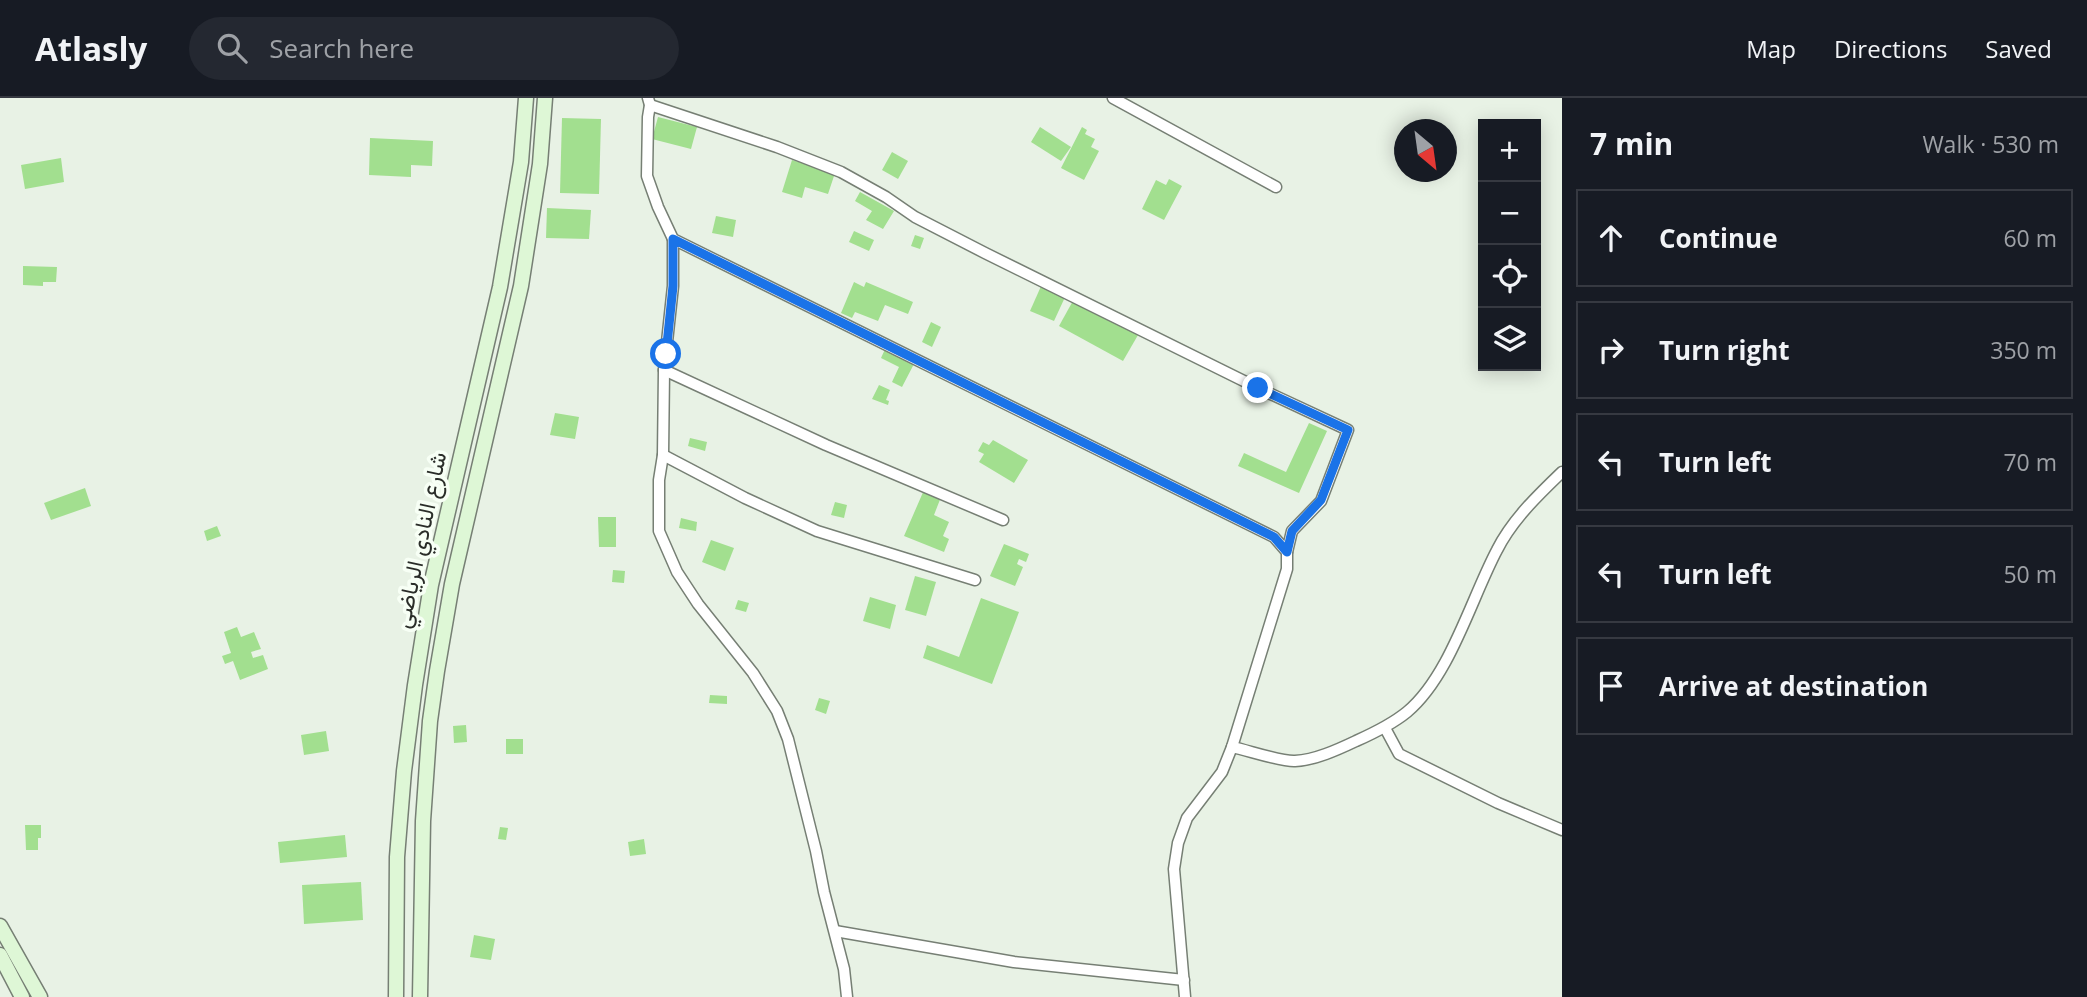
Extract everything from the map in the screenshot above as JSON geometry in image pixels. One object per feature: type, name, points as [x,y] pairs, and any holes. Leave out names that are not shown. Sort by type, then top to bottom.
[{"type":"main road","name":"شارع النادي الرياضي","points":[[396,992],[397,857],[414,696],[431,585],[500,286],[521,162],[526,98]]},
{"type":"main road","name":"شارع النادي الرياضي","points":[[420,991],[423,821],[430,721],[452,584],[521,286],[540,164],[545,98]]},
{"type":"main road","points":[[521,162],[540,164]]},
{"type":"main road","points":[[492,320],[512,325]]},
{"type":"main road","points":[[0,926],[40,997]]},
{"type":"main road","points":[[0,955],[22,997]]},
{"type":"main road","points":[[396,992],[420,991]]},
{"type":"street","points":[[1113,98],[1276,187]]},
{"type":"street","points":[[847,997],[835,930],[788,739],[777,711],[752,673],[691,594],[677,572],[659,531],[664,370],[673,286],[673,239],[647,176],[649,102],[841,172],[915,217],[985,253],[1348,430],[1321,500],[1292,531],[1287,552],[1287,569],[1222,772],[1187,818],[1178,843],[1174,869],[1185,997]]},
{"type":"street","points":[[673,239],[1274,537],[1287,552]]},
{"type":"street","points":[[664,370],[826,445],[1003,520]]},
{"type":"street","points":[[663,455],[745,498],[817,531],[975,580]]},
{"type":"street","points":[[1232,747],[1293,761],[1318,756],[1385,728],[1408,711],[1426,691],[1453,646],[1498,548],[1520,516],[1562,472]]},
{"type":"street","points":[[1385,728],[1398,754],[1498,803],[1562,830]]},
{"type":"street","points":[[835,930],[1014,962],[1184,980]]},
{"type":"building","points":[[658,117],[697,127],[691,149],[652,139]]},
{"type":"building","points":[[562,118],[601,119],[599,194],[560,193]]},
{"type":"building","points":[[1040,127],[1071,147],[1061,161],[1031,142]]},
{"type":"building","points":[[1082,127],[1087,130],[1085,134],[1095,139],[1091,147],[1099,151],[1084,180],[1061,168]]},
{"type":"building","points":[[370,138],[433,141],[432,166],[411,165],[411,177],[369,175]]},
{"type":"building","points":[[892,152],[908,161],[898,179],[882,170]]},
{"type":"building","points":[[61,158],[64,182],[25,189],[21,165]]},
{"type":"building","points":[[792,160],[835,173],[828,194],[805,187],[802,198],[782,192]]},
{"type":"building","points":[[1169,179],[1182,186],[1164,220],[1142,209],[1156,180],[1166,185]]},
{"type":"building","points":[[860,192],[894,211],[883,229],[866,220],[872,211],[855,201]]},
{"type":"building","points":[[547,208],[591,210],[589,239],[546,238]]},
{"type":"building","points":[[716,216],[736,220],[733,237],[712,233]]},
{"type":"building","points":[[854,231],[874,240],[869,251],[849,242]]},
{"type":"building","points":[[915,235],[924,238],[920,249],[911,246]]},
{"type":"building","points":[[23,266],[57,267],[56,282],[43,282],[43,286],[23,285]]},
{"type":"building","points":[[854,282],[864,287],[866,282],[913,302],[908,314],[885,305],[878,321],[855,312],[852,318],[841,313]]},
{"type":"building","points":[[1042,284],[1066,295],[1054,321],[1030,311]]},
{"type":"building","points":[[1074,299],[1138,335],[1123,361],[1059,326]]},
{"type":"building","points":[[931,322],[941,327],[932,347],[922,342]]},
{"type":"building","points":[[886,347],[915,362],[902,387],[892,382],[899,367],[881,358]]},
{"type":"building","points":[[879,385],[890,390],[886,400],[889,401],[888,405],[872,399]]},
{"type":"building","points":[[555,413],[579,417],[575,439],[550,435]]},
{"type":"building","points":[[1309,423],[1327,431],[1299,493],[1238,466],[1244,453],[1286,472]]},
{"type":"building","points":[[690,438],[707,442],[705,451],[688,446]]},
{"type":"building","points":[[993,440],[1028,460],[1014,483],[979,462],[984,454],[978,451],[983,442],[989,445]]},
{"type":"building","points":[[85,488],[91,506],[51,520],[44,503]]},
{"type":"building","points":[[924,490],[941,497],[934,515],[949,522],[943,536],[949,539],[944,552],[904,536]]},
{"type":"building","points":[[835,502],[847,505],[844,518],[831,515]]},
{"type":"building","points":[[598,517],[616,517],[616,547],[599,547]]},
{"type":"building","points":[[681,518],[697,522],[696,531],[679,528]]},
{"type":"building","points":[[217,526],[221,536],[207,541],[204,531]]},
{"type":"building","points":[[711,540],[734,548],[725,571],[702,562]]},
{"type":"building","points":[[1004,544],[1029,554],[1026,562],[1019,559],[1017,564],[1023,567],[1015,586],[990,576]]},
{"type":"building","points":[[613,570],[625,571],[624,583],[612,582]]},
{"type":"building","points":[[915,576],[936,582],[926,616],[905,610]]},
{"type":"building","points":[[870,597],[896,605],[890,629],[863,621]]},
{"type":"building","points":[[981,598],[1019,612],[992,684],[923,658],[927,645],[959,657]]},
{"type":"building","points":[[738,600],[749,603],[746,612],[735,609]]},
{"type":"building","points":[[237,627],[241,637],[254,632],[261,649],[251,652],[253,658],[263,655],[268,669],[240,680],[233,661],[225,664],[222,656],[231,653],[224,632]]},
{"type":"building","points":[[710,695],[727,696],[727,704],[709,703]]},
{"type":"building","points":[[819,698],[830,701],[826,714],[815,710]]},
{"type":"building","points":[[466,725],[467,742],[454,743],[453,726]]},
{"type":"building","points":[[326,731],[329,751],[304,755],[301,735]]},
{"type":"building","points":[[506,739],[523,739],[523,754],[506,754]]},
{"type":"building","points":[[25,825],[41,825],[38,850],[26,850]]},
{"type":"building","points":[[500,827],[508,828],[506,840],[498,839]]},
{"type":"building","points":[[345,835],[347,857],[280,863],[278,842]]},
{"type":"building","points":[[644,839],[646,854],[630,856],[628,842]]},
{"type":"building","points":[[361,882],[363,920],[304,924],[302,885]]},
{"type":"building","points":[[474,935],[495,939],[491,960],[470,957]]},
{"type":"route","points":[[666,354],[673,286],[673,239],[1274,537],[1287,552],[1292,531],[1321,500],[1348,430],[1258,388]]}]
